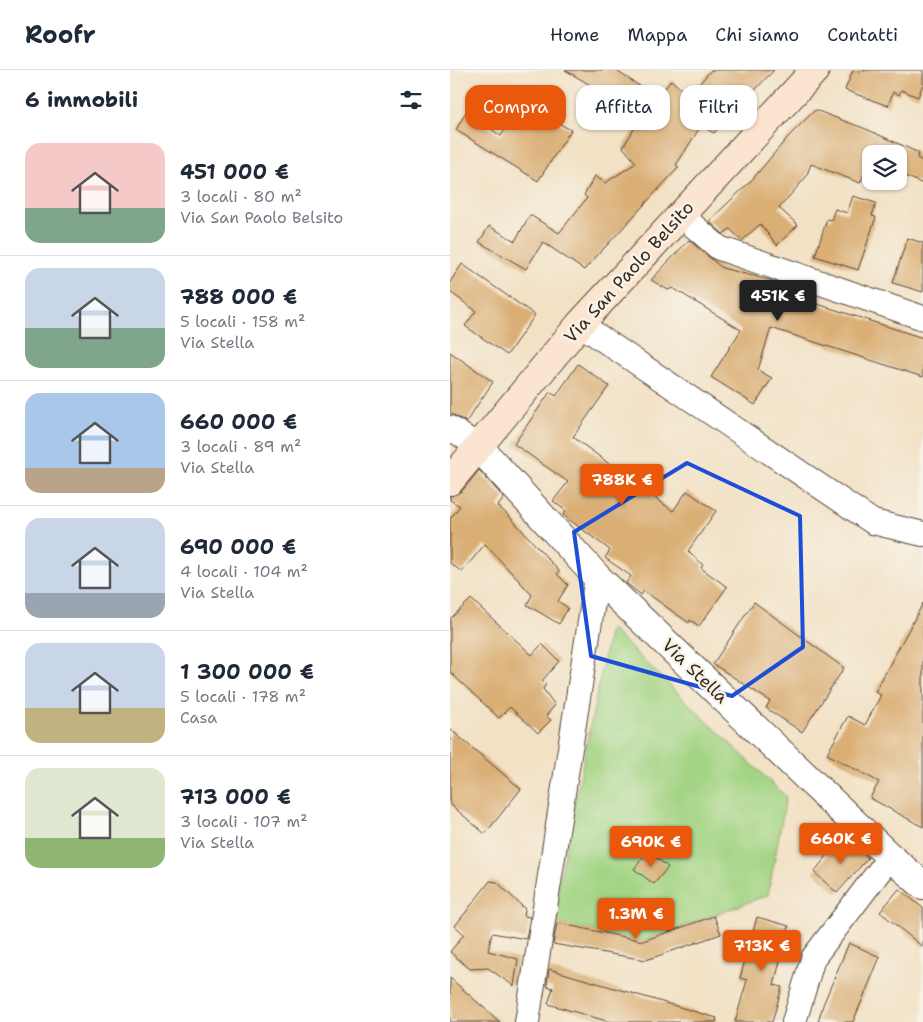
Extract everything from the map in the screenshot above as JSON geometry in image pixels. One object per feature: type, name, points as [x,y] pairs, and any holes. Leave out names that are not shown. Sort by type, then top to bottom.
[{"type":"main road","name":"Via San Paolo Belsito","points":[[450,481],[580,324],[815,70]]},
{"type":"street","points":[[681,215],[720,248],[923,318]]},
{"type":"street","points":[[580,324],[873,522],[923,534]]},
{"type":"street","points":[[450,428],[478,446]]},
{"type":"street","name":"Via Stella","points":[[478,446],[597,577],[890,857],[923,885]]},
{"type":"street","points":[[527,1022],[597,577]]},
{"type":"street","points":[[794,1022],[814,958],[890,857]]},
{"type":"highlighted area","points":[[687,463],[800,516],[803,647],[732,696],[591,656],[574,532]]},
{"type":"green space","points":[[610,628],[786,797],[768,895],[643,941],[551,922]]},
{"type":"building","points":[[565,70],[615,70],[638,85],[590,85]]},
{"type":"building","points":[[711,70],[774,70],[757,88],[757,85],[698,85]]},
{"type":"building","points":[[868,70],[923,70],[923,84],[918,97],[901,90],[899,95],[893,92],[888,106],[845,90],[852,72]]},
{"type":"building","points":[[671,80],[680,88],[680,130],[698,130],[676,165],[679,167],[584,270],[543,242],[526,269],[479,242],[489,226],[515,241],[530,215],[559,233],[587,198],[584,195],[595,176],[605,183],[636,163],[623,147],[633,130],[670,130],[670,85],[667,85]]},
{"type":"building","points":[[815,110],[866,129],[901,145],[862,145],[862,179],[860,183],[811,164],[806,177],[779,208],[798,225],[777,245],[760,224],[742,241],[730,229],[723,234],[709,221],[750,182],[788,137]]},
{"type":"building","points":[[465,114],[465,130],[492,130],[501,136],[505,130],[566,130],[566,127],[571,130],[538,181],[456,130]]},
{"type":"building","points":[[907,148],[919,153],[917,158],[923,161],[923,184],[907,177]]},
{"type":"building","points":[[853,196],[876,203],[872,216],[876,217],[858,270],[815,256],[827,219],[831,220],[835,209],[847,213]]},
{"type":"building","points":[[907,238],[923,243],[923,292],[893,283]]},
{"type":"building","points":[[689,240],[722,268],[780,283],[777,291],[923,338],[923,377],[771,328],[758,370],[772,378],[755,405],[711,377],[741,330],[673,288],[668,290],[651,280]]},
{"type":"building","points":[[462,264],[535,315],[507,355],[465,326],[476,311],[450,292],[450,282]]},
{"type":"building","points":[[450,352],[493,382],[466,422],[450,413]]},
{"type":"building","points":[[578,364],[609,386],[573,437],[673,511],[687,491],[716,511],[688,551],[703,565],[701,568],[727,587],[699,626],[690,620],[689,623],[644,591],[641,595],[626,583],[631,576],[605,558],[610,550],[563,515],[566,511],[553,501],[568,482],[514,444],[550,392],[556,396]]},
{"type":"building","points":[[479,470],[504,498],[498,506],[559,571],[557,574],[568,585],[558,601],[568,608],[559,624],[527,605],[532,595],[485,544],[462,572],[450,563],[450,519],[460,506],[450,500],[450,496],[462,491]]},
{"type":"building","points":[[471,599],[532,655],[542,644],[559,661],[542,681],[546,684],[543,689],[555,705],[546,716],[551,720],[538,733],[510,707],[499,718],[450,672],[450,619]]},
{"type":"building","points":[[754,602],[844,668],[802,732],[766,708],[770,701],[713,664]]},
{"type":"building","points":[[923,603],[923,827],[870,798],[879,782],[827,754],[848,716],[865,725],[881,695],[875,692]]},
{"type":"building","points":[[450,729],[521,789],[485,834],[450,804]]},
{"type":"building","points":[[845,838],[868,858],[837,893],[814,872],[836,845],[837,847]]},
{"type":"building","points":[[648,851],[668,867],[654,884],[634,869]]},
{"type":"building","points":[[490,881],[497,882],[525,909],[524,916],[530,917],[526,939],[492,933],[488,951],[518,959],[514,986],[488,968],[470,969],[450,952],[464,934],[455,926]]},
{"type":"building","points":[[899,889],[923,908],[923,947],[880,912]]},
{"type":"building","points":[[714,916],[721,934],[646,960],[553,944],[557,923],[643,941]]},
{"type":"building","points":[[757,917],[789,926],[774,985],[782,987],[772,1022],[735,1022],[747,980],[740,978]]},
{"type":"building","points":[[849,943],[880,957],[853,1022],[818,1022],[823,1005]]},
{"type":"building","points":[[549,969],[717,1018],[716,1022],[610,1022],[548,1004],[553,988],[547,986]]},
{"type":"building","points":[[450,978],[500,1022],[450,1022]]}]
